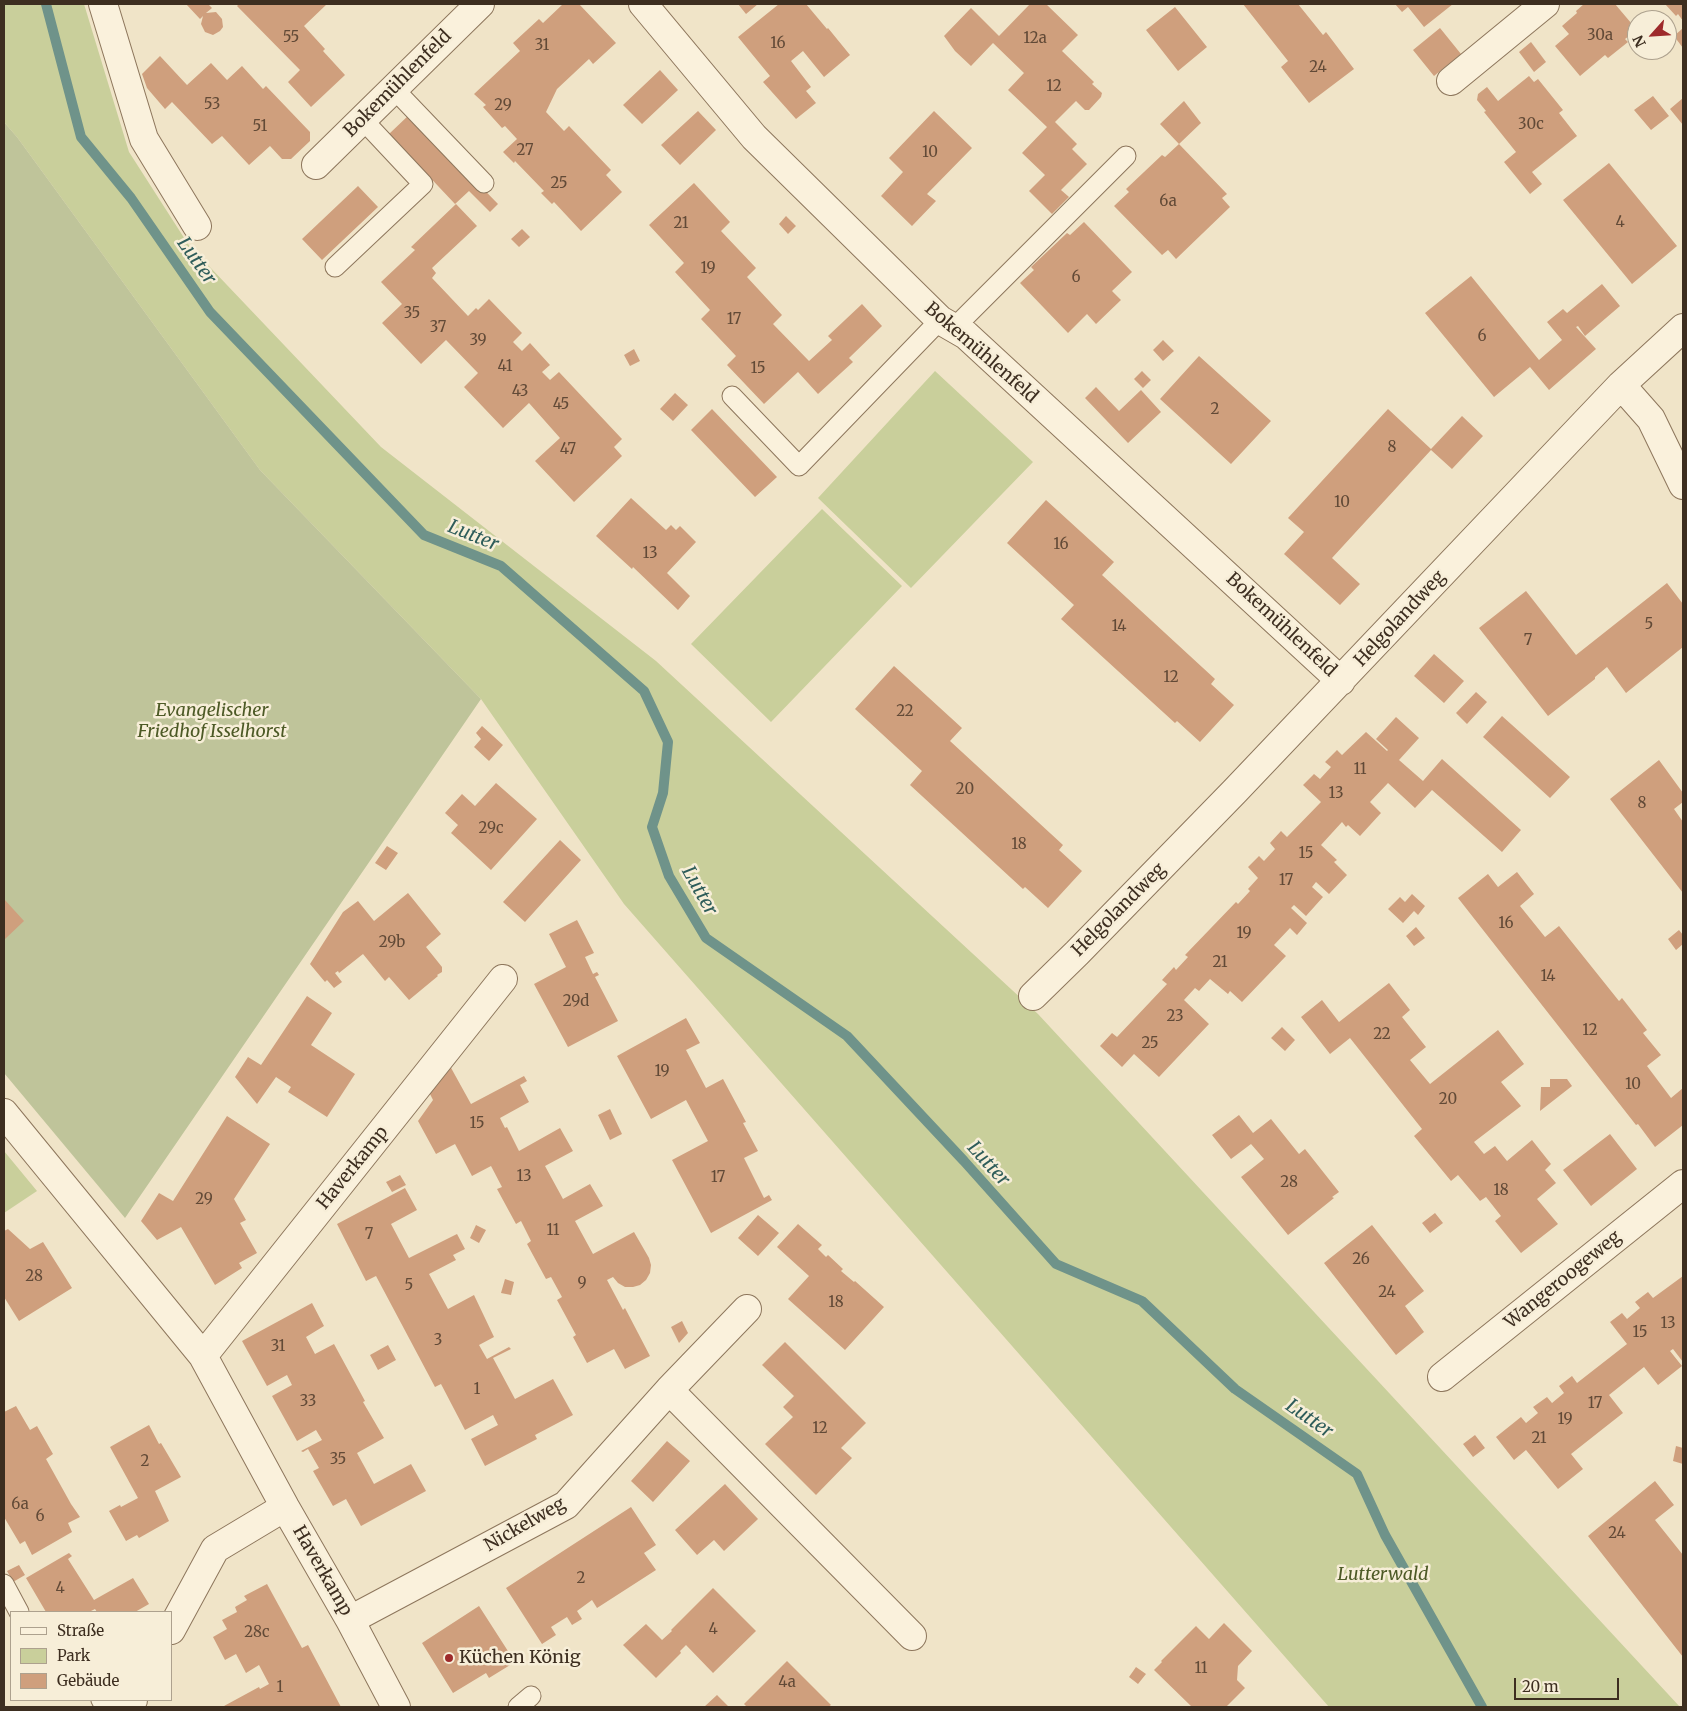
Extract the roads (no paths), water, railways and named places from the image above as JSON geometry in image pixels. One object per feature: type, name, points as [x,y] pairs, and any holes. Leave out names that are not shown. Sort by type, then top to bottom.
[{"type":"street","points":[[102,4],[144,139],[197,226]]},
{"type":"street","name":"Bokemühlenfeld","points":[[316,165],[480,4]]},
{"type":"street","name":"Bokemühlenfeld","points":[[643,4],[754,137],[947,324],[974,342],[1341,681]]},
{"type":"street","points":[[1451,81],[1518,12],[1545,4]]},
{"type":"street","name":"Helgolandweg","points":[[1033,996],[1105,925],[1341,681],[1621,385],[1683,328]]},
{"type":"street","points":[[1621,385],[1651,419],[1683,485]]},
{"type":"street","name":"Haverkamp","points":[[203,1356],[504,980]]},
{"type":"street","name":"Haverkamp","points":[[4,1113],[203,1356],[285,1507],[350,1620],[396,1707]]},
{"type":"street","name":"Wangeroogeweg","points":[[1442,1377],[1683,1184]]},
{"type":"street","name":"Nickelweg","points":[[350,1620],[566,1504],[669,1390],[747,1309]]},
{"type":"street","points":[[669,1390],[912,1636]]},
{"type":"street","points":[[172,1628],[215,1549],[285,1507]]},
{"type":"lane","points":[[394,89],[484,183]]},
{"type":"lane","points":[[335,267],[423,184],[363,120]]},
{"type":"lane","points":[[732,396],[799,466],[1126,156]]},
{"type":"lane","points":[[4,1584],[18,1611]]},
{"type":"lane","points":[[103,1701],[114,1707]]},
{"type":"waterway","name":"Lutter","points":[[46,4],[81,137],[131,198],[210,312],[424,535],[501,566],[644,691],[668,742],[663,793],[652,827],[669,876],[706,938],[847,1036],[964,1161],[1056,1264],[1142,1301],[1235,1389],[1357,1474],[1385,1535],[1482,1707]]},
{"type":"place","name":"Küchen König","points":[[449,1658]]},
{"type":"park label","name":"Evangelischer Friedhof Isselhorst","points":[[212,721]]},
{"type":"park label","name":"Lutterwald","points":[[1383,1575]]}]
